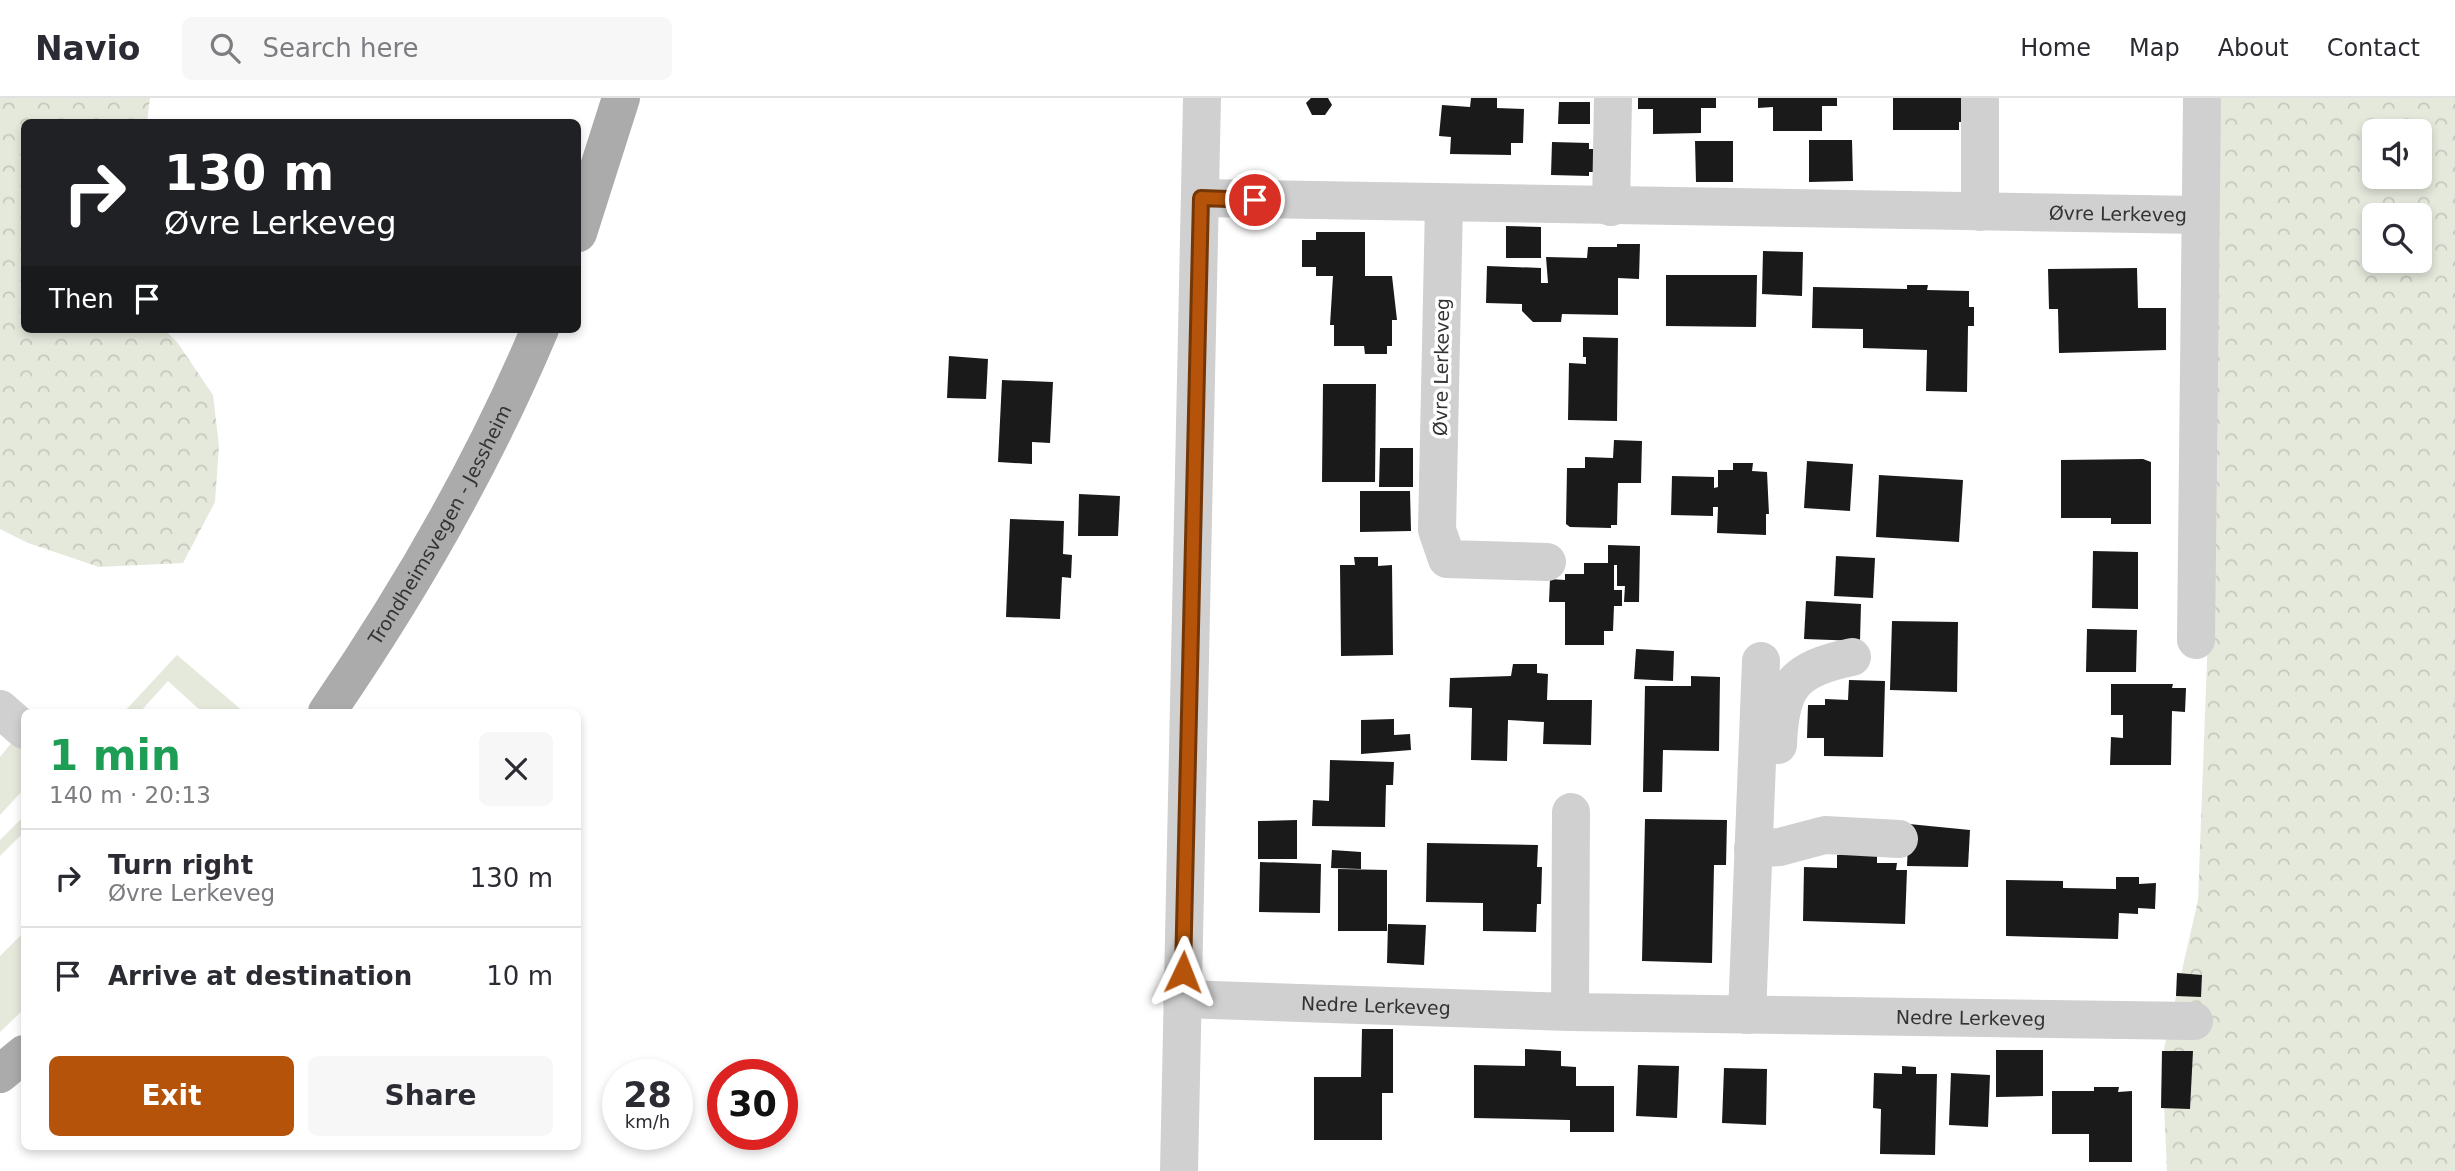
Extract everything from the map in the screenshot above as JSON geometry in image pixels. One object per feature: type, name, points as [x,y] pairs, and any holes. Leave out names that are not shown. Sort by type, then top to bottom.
[{"type":"main road","points":[[581,224],[621,98]]},
{"type":"main road","name":"Trondheimsvegen - Jessheim","points":[[329,709],[372,648],[445,524],[496,428],[538,333]]},
{"type":"main road","points":[[0,1074],[21,1056]]},
{"type":"street","points":[[1179,1171],[1202,98]]},
{"type":"street","points":[[1611,207],[1612,98]]},
{"type":"street","points":[[1980,98],[1980,212]]},
{"type":"street","points":[[2200,215],[2202,98]]},
{"type":"street","name":"Øvre Lerkeveg","points":[[1201,198],[2200,215],[2196,640]]},
{"type":"street","name":"Øvre Lerkeveg","points":[[1444,204],[1437,530],[1447,559],[1547,562]]},
{"type":"street","points":[[1754,838],[1776,807],[1779,719],[1786,692],[1804,673],[1820,663],[1852,657]]},
{"type":"street","points":[[1747,1015],[1760,662]]},
{"type":"street","points":[[0,709],[21,727]]},
{"type":"street","points":[[1570,1012],[1571,813]]},
{"type":"street","points":[[1754,838],[1780,847],[1825,835],[1899,839]]},
{"type":"street","name":"Nedre Lerkeveg","points":[[1182,999],[1570,1012],[2194,1020]]},
{"type":"green space","points":[[0,98],[150,98],[147,119],[21,119],[21,333],[168,333],[213,395],[219,446],[215,502],[183,563],[99,567],[28,543],[0,529]]},
{"type":"green space","points":[[2217,98],[2455,98],[2455,1171],[2167,1171],[2162,1058],[2198,900],[2209,608]]},
{"type":"green space","points":[[177,655],[240,709],[199,709],[168,681],[143,709],[127,709]]},
{"type":"green space","points":[[13,741],[21,748],[21,792],[0,815],[0,757]]},
{"type":"green space","points":[[21,819],[21,835],[0,856],[0,840]]},
{"type":"green space","points":[[21,935],[21,1012],[0,1032],[0,956]]},
{"type":"building","points":[[1311,98],[1328,98],[1332,105],[1325,115],[1312,115],[1306,103]]},
{"type":"building","points":[[1471,98],[1497,98],[1497,108],[1524,109],[1523,143],[1511,143],[1511,155],[1450,154],[1451,137],[1439,136],[1442,105],[1470,107]]},
{"type":"building","points":[[1638,98],[1716,98],[1716,108],[1701,108],[1701,133],[1653,134],[1653,109],[1638,109]]},
{"type":"building","points":[[1758,98],[1837,98],[1837,106],[1822,106],[1822,131],[1773,131],[1773,107],[1758,108]]},
{"type":"building","points":[[1893,98],[1972,98],[1972,122],[1959,122],[1959,130],[1893,130]]},
{"type":"building","points":[[1559,102],[1590,102],[1590,124],[1558,124]]},
{"type":"building","points":[[1809,140],[1852,140],[1853,181],[1809,182]]},
{"type":"building","points":[[1695,141],[1733,141],[1733,182],[1696,182]]},
{"type":"building","points":[[1552,142],[1589,143],[1589,149],[1596,149],[1595,172],[1589,172],[1589,176],[1551,175]]},
{"type":"building","points":[[1506,226],[1541,227],[1541,258],[1506,258]]},
{"type":"building","points":[[1316,232],[1365,232],[1365,276],[1392,276],[1397,320],[1392,320],[1392,346],[1387,346],[1387,354],[1365,354],[1364,346],[1334,346],[1334,325],[1330,325],[1333,276],[1316,276],[1316,267],[1302,267],[1302,240],[1316,240]]},
{"type":"building","points":[[1617,244],[1640,244],[1639,279],[1618,278],[1618,315],[1562,314],[1561,322],[1533,322],[1522,311],[1522,304],[1486,303],[1487,266],[1541,268],[1541,283],[1548,283],[1546,257],[1587,258],[1588,247],[1617,247]]},
{"type":"building","points":[[1763,251],[1803,252],[1802,296],[1762,294]]},
{"type":"building","points":[[2137,268],[2138,308],[2166,308],[2166,350],[2059,353],[2058,309],[2049,309],[2048,269]]},
{"type":"building","points":[[1666,275],[1757,275],[1756,327],[1666,326]]},
{"type":"building","points":[[1907,285],[1928,285],[1927,290],[1969,291],[1969,307],[1974,307],[1974,326],[1968,326],[1967,392],[1926,391],[1927,350],[1863,348],[1863,329],[1812,328],[1813,287],[1907,289]]},
{"type":"building","points":[[1583,337],[1618,338],[1617,421],[1568,420],[1569,363],[1586,364],[1586,357],[1583,357]]},
{"type":"building","points":[[949,356],[988,359],[986,399],[947,398]]},
{"type":"building","points":[[1002,380],[1053,382],[1050,443],[1032,442],[1032,464],[998,462]]},
{"type":"building","points":[[1323,384],[1376,384],[1375,482],[1322,482]]},
{"type":"building","points":[[1614,440],[1642,441],[1641,483],[1618,483],[1617,525],[1611,525],[1611,528],[1570,527],[1566,524],[1567,468],[1585,468],[1585,457],[1613,458]]},
{"type":"building","points":[[1380,448],[1413,448],[1413,487],[1379,487]]},
{"type":"building","points":[[2143,459],[2151,462],[2151,524],[2111,524],[2111,518],[2061,518],[2061,460]]},
{"type":"building","points":[[1807,461],[1853,464],[1850,511],[1804,508]]},
{"type":"building","points":[[1733,463],[1753,463],[1752,471],[1767,472],[1769,514],[1766,514],[1766,535],[1717,533],[1718,507],[1713,507],[1713,516],[1671,515],[1672,476],[1714,477],[1714,488],[1718,487],[1718,470],[1733,470]]},
{"type":"building","points":[[1879,475],[1963,480],[1959,542],[1876,537]]},
{"type":"building","points":[[1360,491],[1410,491],[1411,531],[1360,532]]},
{"type":"building","points":[[1079,494],[1120,496],[1118,536],[1078,536]]},
{"type":"building","points":[[1010,519],[1064,521],[1063,554],[1072,555],[1071,578],[1062,577],[1060,619],[1006,617]]},
{"type":"building","points":[[1608,545],[1640,546],[1639,602],[1624,602],[1625,586],[1617,586],[1617,565],[1614,565],[1614,590],[1622,590],[1622,606],[1614,606],[1613,631],[1604,631],[1604,645],[1565,645],[1565,602],[1549,602],[1550,579],[1565,580],[1565,574],[1584,574],[1584,563],[1608,563]]},
{"type":"building","points":[[2093,551],[2138,552],[2138,609],[2092,608]]},
{"type":"building","points":[[1836,556],[1875,558],[1873,598],[1834,596]]},
{"type":"building","points":[[1354,557],[1378,557],[1378,566],[1392,565],[1393,655],[1341,656],[1340,565],[1355,565]]},
{"type":"building","points":[[1806,601],[1861,604],[1860,641],[1804,639]]},
{"type":"building","points":[[1892,621],[1958,622],[1957,692],[1890,690]]},
{"type":"building","points":[[2087,629],[2137,630],[2136,672],[2086,672]]},
{"type":"building","points":[[1636,649],[1674,651],[1673,681],[1634,679]]},
{"type":"building","points":[[1513,664],[1537,664],[1537,673],[1548,674],[1547,700],[1592,700],[1591,745],[1543,744],[1544,722],[1508,720],[1507,761],[1471,760],[1472,708],[1449,707],[1450,678],[1511,676]]},
{"type":"building","points":[[1691,676],[1720,677],[1719,751],[1663,750],[1662,792],[1643,792],[1645,686],[1691,686]]},
{"type":"building","points":[[1849,680],[1885,681],[1883,757],[1824,756],[1824,738],[1807,738],[1808,705],[1825,705],[1825,699],[1848,700]]},
{"type":"building","points":[[2111,684],[2173,684],[2172,688],[2186,688],[2185,712],[2172,711],[2171,765],[2110,765],[2111,737],[2123,738],[2123,715],[2111,715]]},
{"type":"building","points":[[1394,719],[1394,735],[1410,734],[1411,750],[1361,754],[1361,720]]},
{"type":"building","points":[[1330,760],[1394,762],[1393,785],[1386,785],[1385,827],[1312,826],[1313,800],[1329,801]]},
{"type":"building","points":[[1645,819],[1727,820],[1726,865],[1714,865],[1712,963],[1642,961]]},
{"type":"building","points":[[1297,820],[1297,859],[1258,859],[1258,821]]},
{"type":"building","points":[[1909,824],[1970,830],[1968,867],[1907,866]]},
{"type":"building","points":[[1427,843],[1538,845],[1537,867],[1542,867],[1541,904],[1537,904],[1536,932],[1483,931],[1483,903],[1426,902]]},
{"type":"building","points":[[1877,849],[1877,863],[1897,863],[1896,870],[1907,870],[1905,924],[1803,921],[1804,867],[1837,868],[1837,855]]},
{"type":"building","points":[[1332,850],[1361,852],[1361,869],[1331,868]]},
{"type":"building","points":[[1260,862],[1321,864],[1320,913],[1259,912]]},
{"type":"building","points":[[1338,869],[1387,870],[1387,931],[1338,931]]},
{"type":"building","points":[[2116,877],[2139,877],[2139,884],[2156,883],[2155,909],[2138,908],[2138,914],[2119,913],[2118,939],[2006,936],[2006,880],[2063,881],[2063,888],[2116,889]]},
{"type":"building","points":[[1388,924],[1426,925],[1424,965],[1387,963]]},
{"type":"building","points":[[2177,973],[2202,975],[2201,997],[2176,996]]},
{"type":"building","points":[[1362,1029],[1393,1029],[1393,1093],[1382,1093],[1382,1140],[1314,1140],[1314,1077],[1361,1077]]},
{"type":"building","points":[[1525,1049],[1561,1051],[1561,1066],[1576,1067],[1576,1086],[1614,1086],[1614,1132],[1570,1132],[1570,1120],[1474,1118],[1474,1065],[1525,1066]]},
{"type":"building","points":[[1996,1050],[2043,1050],[2043,1096],[1996,1097]]},
{"type":"building","points":[[2162,1051],[2193,1051],[2190,1109],[2161,1108]]},
{"type":"building","points":[[1638,1065],[1679,1066],[1677,1118],[1636,1116]]},
{"type":"building","points":[[1902,1066],[1916,1067],[1916,1074],[1937,1074],[1935,1155],[1880,1154],[1881,1109],[1873,1108],[1874,1073],[1902,1074]]},
{"type":"building","points":[[1724,1068],[1767,1069],[1766,1125],[1722,1123]]},
{"type":"building","points":[[1951,1073],[1990,1075],[1988,1127],[1949,1125]]},
{"type":"building","points":[[2094,1087],[2119,1087],[2118,1092],[2132,1091],[2132,1162],[2089,1162],[2089,1134],[2052,1134],[2052,1091],[2094,1091]]},
{"type":"route","points":[[1183,972],[1201,198],[1255,200]]}]
